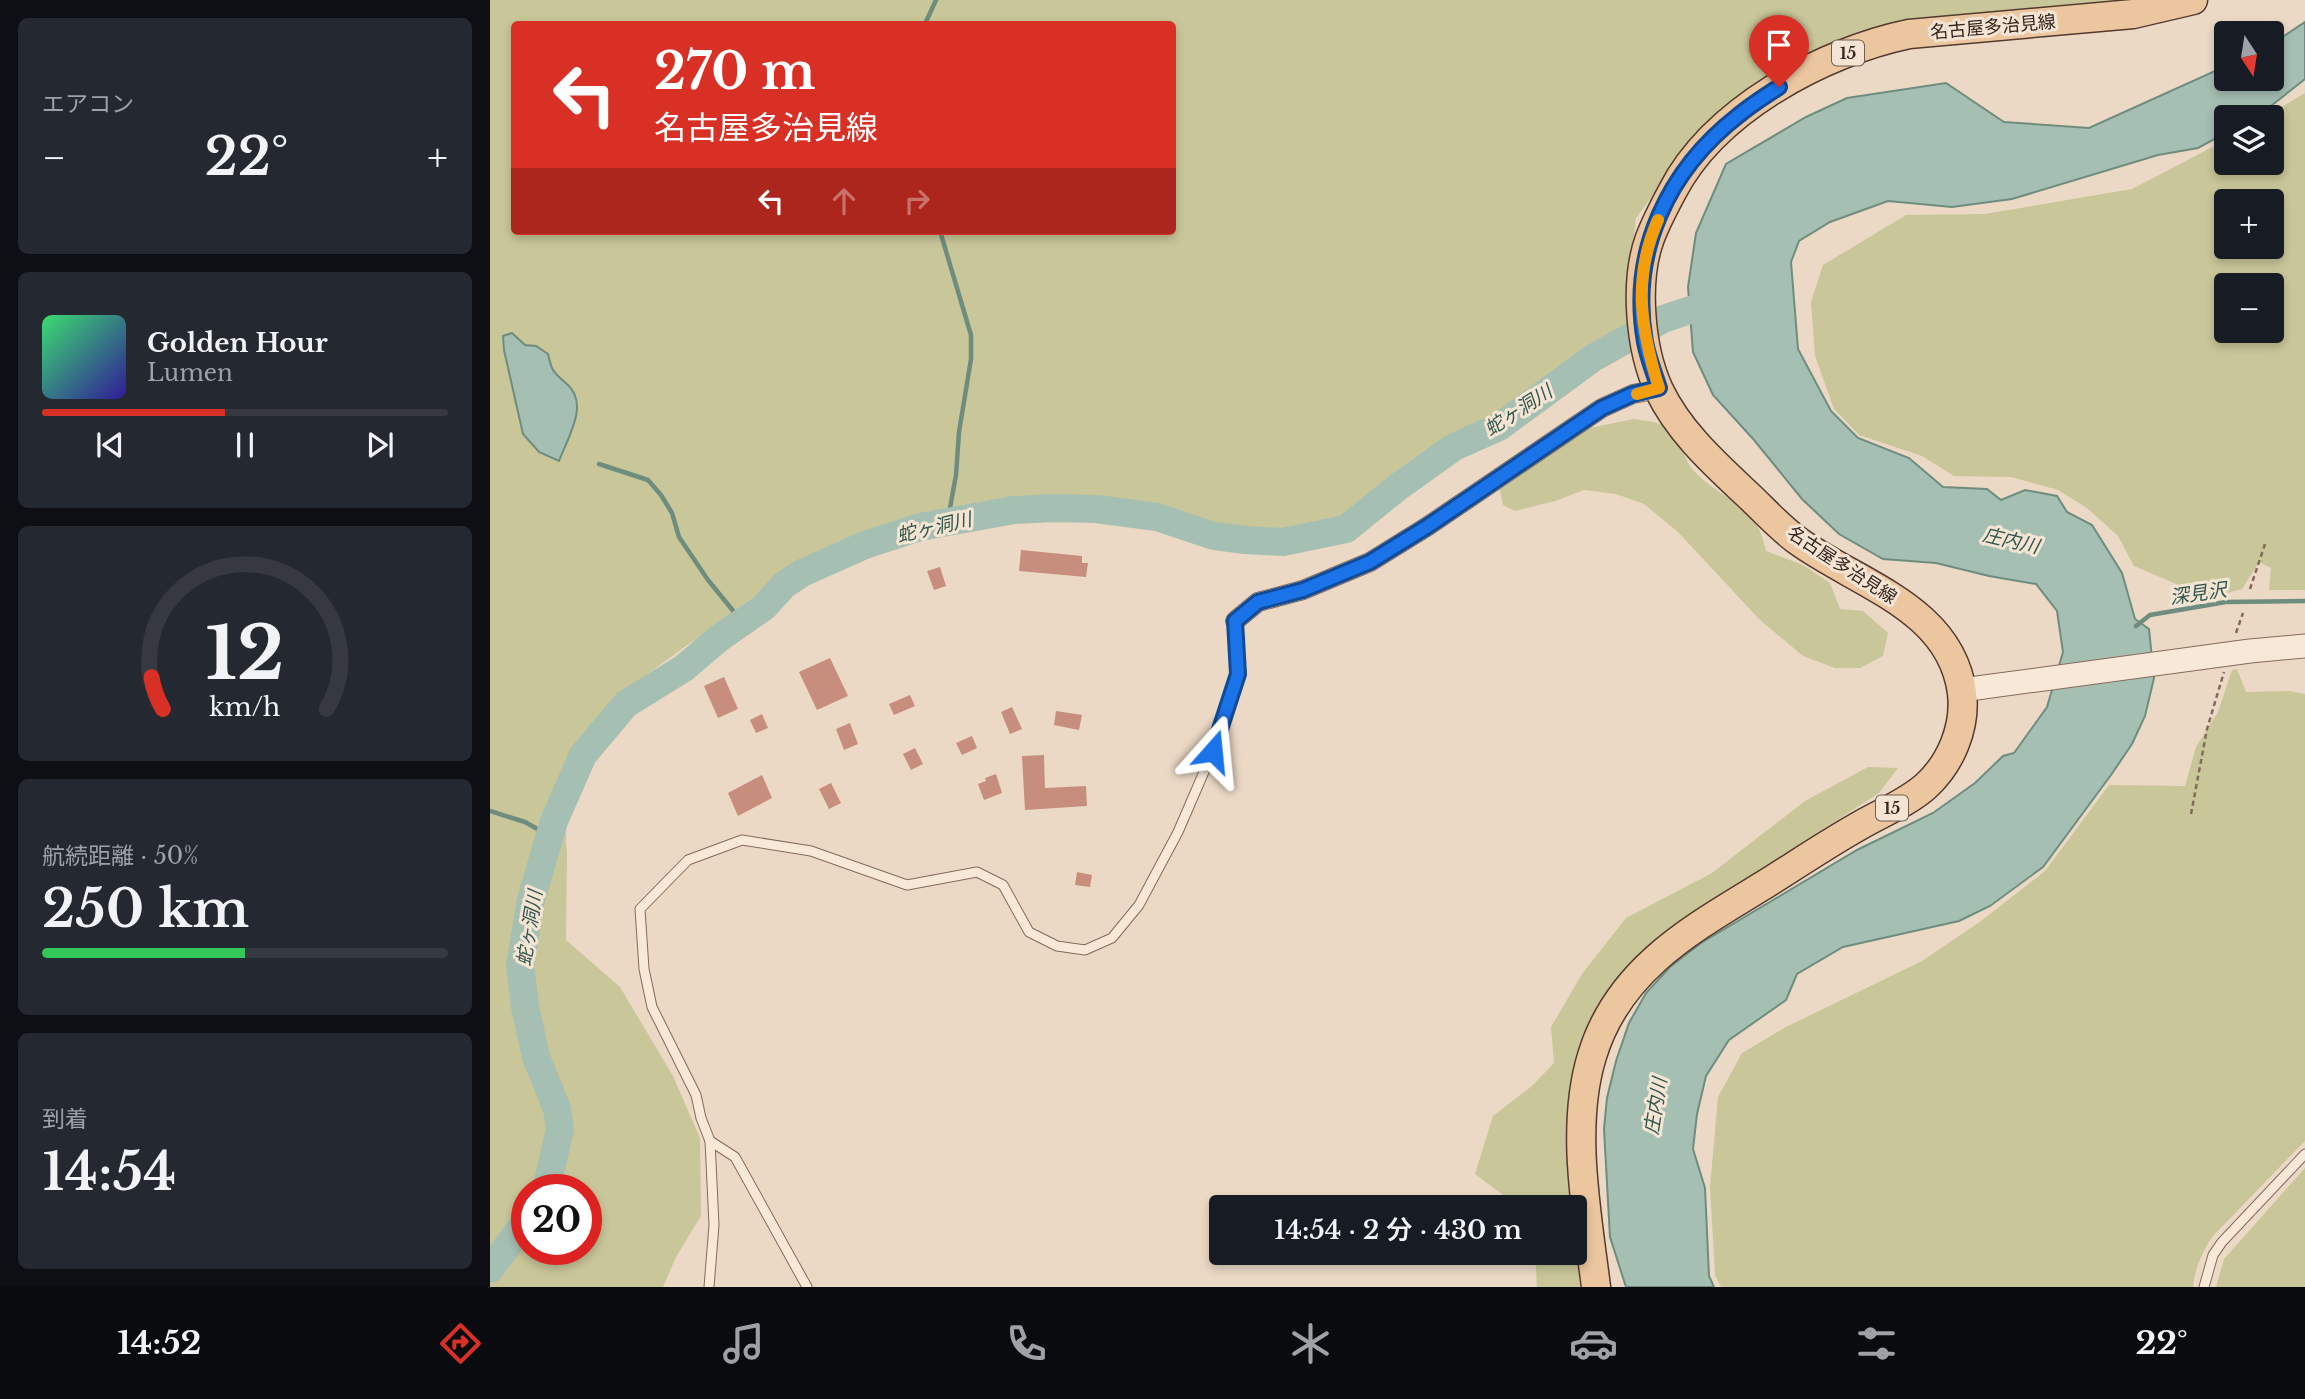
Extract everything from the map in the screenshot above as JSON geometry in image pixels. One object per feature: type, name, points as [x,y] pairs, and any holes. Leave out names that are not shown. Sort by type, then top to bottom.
[{"type":"main road","name":"名古屋多治見線","points":[[1596,1287],[1583,1166],[1581,1122],[1584,1086],[1593,1052],[1607,1020],[1624,992],[1663,950],[1696,926],[1926,786],[1942,768],[1957,739],[1963,706],[1962,690],[1948,652],[1930,625],[1915,612],[1795,539],[1709,458],[1679,422],[1659,388],[1645,343],[1642,274],[1649,240],[1680,176],[1706,145],[1738,115],[1779,87],[1824,62],[1878,41],[1909,34],[2133,14],[2193,0]]},
{"type":"street","points":[[1235,621],[1258,602],[1303,590],[1370,562],[1602,408],[1633,394],[1659,388]]},
{"type":"street","points":[[1962,690],[2305,646]]},
{"type":"lane","points":[[712,1285],[714,1225],[710,1141],[696,1094],[652,1007],[644,969],[640,909],[688,860],[742,840],[811,851],[907,885],[976,872],[1003,885],[1029,932],[1057,946],[1085,950],[1112,938],[1139,905],[1178,832],[1213,751],[1238,674],[1235,621]]},
{"type":"lane","points":[[710,1141],[735,1157],[807,1287]]},
{"type":"lane","points":[[2204,1287],[2213,1255],[2222,1242],[2305,1154]]},
{"type":"path","points":[[2250,589],[2265,544]]},
{"type":"path","points":[[2191,814],[2207,729],[2227,654],[2243,613]]},
{"type":"shaded area","points":[[490,0],[2156,0],[1894,26],[1683,155],[1636,218],[1629,286],[1630,328],[1563,369],[1505,411],[1430,451],[1377,498],[1347,519],[1299,530],[1242,533],[1143,504],[1025,502],[915,518],[804,560],[616,697],[562,778],[567,855],[566,940],[620,987],[673,1076],[700,1138],[701,1216],[676,1257],[663,1287],[490,1287]],"holes":[[[525,345],[536,346],[552,372],[569,386],[523,434],[504,350]]]},
{"type":"shaded area","points":[[2305,93],[2305,590],[2269,590],[2271,568],[2259,562],[2242,589],[2205,599],[2134,566],[2118,536],[2087,508],[2058,490],[2011,477],[1954,476],[1922,456],[1859,435],[1834,409],[1815,356],[1811,302],[1823,265],[1906,215],[1985,214],[2132,189],[2214,146],[2214,175],[2284,175],[2284,106]]},
{"type":"shaded area","points":[[1634,419],[1658,424],[1671,432],[1699,476],[1748,513],[1761,534],[1766,551],[1803,565],[1830,583],[1840,609],[1863,611],[1888,633],[1883,656],[1860,668],[1835,668],[1803,656],[1760,620],[1678,532],[1644,504],[1616,494],[1584,490],[1515,511],[1503,505],[1499,487],[1584,429]]},
{"type":"shaded area","points":[[2237,669],[2246,692],[2289,691],[2305,694],[2305,1141],[2212,1237],[2195,1273],[2193,1287],[1721,1287],[1715,1275],[1710,1187],[1718,1097],[1742,1053],[1786,1027],[1922,961],[1981,921],[2045,871],[2109,785],[2185,786],[2196,747],[2218,712],[2232,670]]},
{"type":"shaded area","points":[[1868,767],[1898,768],[1879,793],[1712,901],[1614,987],[1574,1195],[1503,1195],[1475,1174],[1493,1116],[1532,1086],[1554,1063],[1551,1027],[1582,974],[1626,918],[1712,873],[1805,801]]},
{"type":"shaded area","points":[[2305,1168],[2305,1287],[2216,1287],[2224,1259]]},
{"type":"shaded area","points":[[1536,1265],[1578,1265],[1580,1287],[1537,1287]]},
{"type":"water","name":"庄内川","points":[[2305,22],[2305,79],[2272,105],[2214,105],[2214,139],[2198,148],[2158,155],[2012,199],[1952,207],[1888,201],[1830,222],[1799,241],[1791,262],[1798,349],[1831,411],[1858,438],[1909,458],[1943,487],[1987,489],[2001,500],[2025,490],[2057,496],[2067,512],[2092,525],[2122,573],[2135,619],[2149,629],[2154,678],[2145,716],[2132,744],[2043,867],[1990,906],[1959,921],[1843,947],[1797,974],[1786,1000],[1729,1040],[1706,1076],[1697,1114],[1693,1149],[1705,1188],[1709,1276],[1714,1287],[1626,1287],[1610,1237],[1604,1129],[1607,1098],[1616,1061],[1629,1023],[1646,993],[1670,967],[1701,943],[1857,850],[1933,813],[1975,783],[2003,756],[2014,753],[2047,707],[2063,652],[2057,611],[2036,584],[1936,563],[1883,559],[1839,534],[1802,499],[1713,395],[1693,352],[1688,287],[1696,233],[1726,164],[1806,117],[1847,98],[1946,83],[2004,122],[2089,128],[2214,71],[2214,91],[2284,91],[2284,36]]},
{"type":"water","points":[[512,333],[525,345],[536,346],[548,354],[554,372],[574,393],[577,412],[559,461],[539,452],[523,434],[504,350],[503,336]]},
{"type":"building","points":[[1021,550],[1082,556],[1082,563],[1088,563],[1086,577],[1019,571]]},
{"type":"building","points":[[940,567],[946,586],[934,590],[927,571]]},
{"type":"building","points":[[830,658],[848,696],[817,710],[799,672]]},
{"type":"building","points":[[724,677],[738,709],[718,718],[704,686]]},
{"type":"building","points":[[910,695],[915,706],[894,715],[889,704]]},
{"type":"building","points":[[1012,707],[1022,729],[1010,734],[1001,712]]},
{"type":"building","points":[[1056,711],[1082,715],[1079,730],[1054,725]]},
{"type":"building","points":[[762,714],[768,728],[756,733],[750,720]]},
{"type":"building","points":[[850,723],[858,744],[844,750],[836,729]]},
{"type":"building","points":[[972,736],[977,748],[962,755],[956,743]]},
{"type":"building","points":[[915,748],[923,764],[911,770],[903,754]]},
{"type":"building","points":[[1044,755],[1045,788],[1086,786],[1087,806],[1025,810],[1022,756]]},
{"type":"building","points":[[996,774],[1002,793],[984,800],[978,784]]},
{"type":"building","points":[[762,775],[772,798],[738,816],[728,793]]},
{"type":"building","points":[[831,783],[841,803],[829,809],[819,789]]},
{"type":"building","points":[[1077,872],[1092,875],[1090,887],[1075,885]]},
{"type":"waterway","points":[[926,21],[936,0]]},
{"type":"waterway","points":[[941,235],[971,335],[971,359],[959,432],[951,520]]},
{"type":"waterway","name":"蛇ヶ洞川","points":[[550,1174],[560,1129],[557,1109],[536,1057],[520,966],[531,900],[554,821],[583,755],[626,704],[684,668],[718,639],[764,607],[784,585],[802,573],[865,545],[920,527],[1014,510],[1096,509],[1157,517],[1214,536],[1246,540],[1283,542],[1346,529],[1454,447],[1499,427],[1593,358],[1663,319],[1724,299]]},
{"type":"waterway","points":[[599,464],[648,480],[672,513],[679,537],[708,580],[743,623]]},
{"type":"waterway","name":"深見沢","points":[[2136,626],[2150,615],[2226,602],[2305,601]]},
{"type":"waterway","points":[[490,811],[525,822],[550,836]]},
{"type":"waterway","name":"蛇ヶ洞川","points":[[490,1269],[511,1241]]},
{"type":"slow traffic","points":[[1637,394],[1659,388],[1645,343],[1642,307],[1642,274],[1649,240],[1658,220]]},
{"type":"route","points":[[1213,751],[1238,674],[1235,621],[1258,602],[1303,590],[1370,562],[1602,408],[1633,394],[1659,388],[1645,343],[1642,307],[1642,274],[1649,240],[1680,176],[1706,145],[1738,115],[1779,87]]}]
